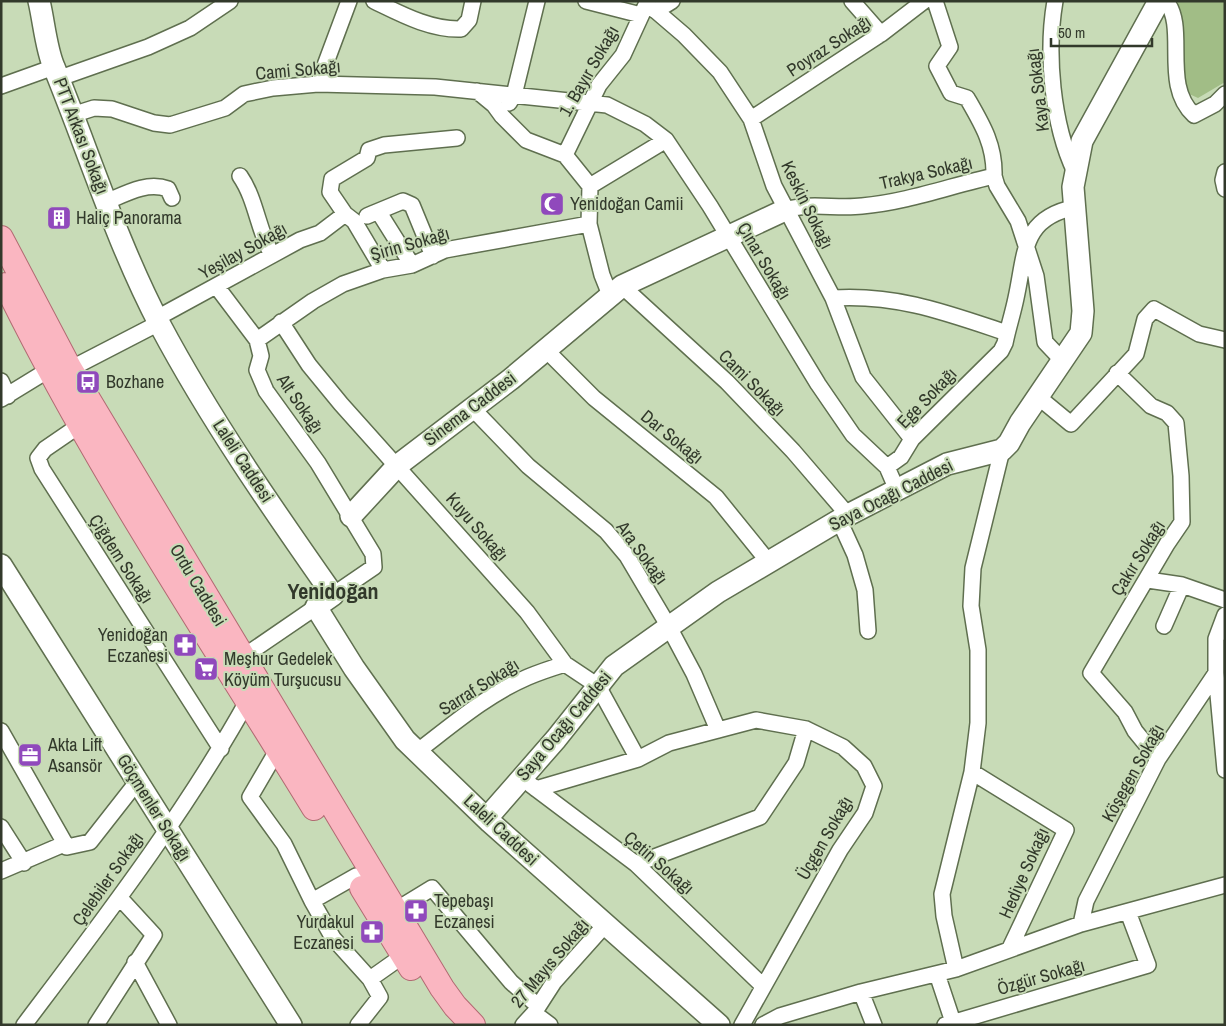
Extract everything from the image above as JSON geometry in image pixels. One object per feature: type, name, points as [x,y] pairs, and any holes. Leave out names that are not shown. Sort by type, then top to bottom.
[{"type":"main road","name":"Ordu Caddesi","points":[[1,238],[60,369],[80,425],[396,910],[403,944],[473,1025]]},
{"type":"main road","name":"Ordu Caddesi","points":[[1,275],[60,369],[231,657],[248,700],[356,876],[403,944],[450,1025]]},
{"type":"street","name":"PTT Arkası Sokağı","points":[[39,1],[57,73],[72,115],[106,202],[158,320]]},
{"type":"street","points":[[1,86],[57,73],[156,43],[190,28],[230,1]]},
{"type":"street","points":[[318,84],[349,1]]},
{"type":"street","points":[[374,1],[407,16],[446,30],[460,29],[465,25],[469,20],[472,1]]},
{"type":"street","points":[[502,116],[514,95],[537,1]]},
{"type":"street","points":[[586,1],[648,11],[672,1]]},
{"type":"street","points":[[852,1],[882,34]]},
{"type":"street","name":"Poyraz Sokağı","points":[[751,119],[882,34],[924,1]]},
{"type":"street","points":[[935,1],[950,47],[937,66],[951,93],[967,98],[983,126],[994,157],[994,176]]},
{"type":"street","name":"Kaya Sokağı","points":[[1055,1],[1050,30],[1054,92],[1067,155],[1075,172]]},
{"type":"street","points":[[956,969],[944,916],[942,894],[972,772],[978,723],[978,650],[971,606],[972,568],[1002,450],[1009,443],[1037,396],[1081,333],[1083,311],[1073,187],[1082,141],[1159,1]]},
{"type":"street","points":[[1166,1],[1170,6],[1175,32],[1176,70],[1185,107],[1194,115],[1215,104],[1225,94]]},
{"type":"street","name":"1. Bayır Sokağı","points":[[565,155],[589,103],[622,55],[648,11]]},
{"type":"street","name":"Keskin Sokağı","points":[[648,11],[684,35],[720,72],[751,119],[774,186],[833,298],[863,377],[912,439]]},
{"type":"street","name":"Cami Sokağı","points":[[72,115],[94,108],[112,109],[154,123],[170,125],[225,108],[244,94],[272,88],[318,84],[436,87],[589,103]]},
{"type":"street","points":[[478,91],[494,105],[502,116],[526,140],[565,155],[590,186],[666,140]]},
{"type":"street","name":"Çınar Sokağı","points":[[589,103],[607,105],[645,124],[666,140],[710,206],[727,237],[818,384],[853,436],[887,467]]},
{"type":"street","points":[[383,270],[350,217],[330,192],[332,179],[367,158],[369,150],[392,143],[457,138]]},
{"type":"street","points":[[1225,172],[1223,180],[1225,188]]},
{"type":"street","points":[[240,176],[248,188],[263,239],[272,255]]},
{"type":"street","name":"Trakya Sokağı","points":[[785,210],[797,206],[860,207],[885,203],[994,176],[1018,221],[1036,276],[1045,342],[1063,361]]},
{"type":"street","points":[[106,202],[135,189],[159,185],[168,188],[172,198]]},
{"type":"street","name":"Cami Sokağı","points":[[590,186],[588,224],[602,275],[616,291],[727,382],[793,451],[844,517],[865,590],[868,630]]},
{"type":"street","name":"Yeşilay Sokağı","points":[[5,397],[158,320],[272,255],[350,217],[374,213],[403,201],[412,204],[433,256]]},
{"type":"street","name":"Ege Sokağı","points":[[887,467],[901,457],[912,439],[1001,351],[1031,233],[1056,211],[1076,207]]},
{"type":"street","name":"Sinema Caddesi","points":[[352,516],[398,465],[473,409],[616,291],[785,210]]},
{"type":"street","points":[[374,213],[380,214],[412,265]]},
{"type":"street","name":"Şirin Sokağı","points":[[257,340],[281,322],[343,284],[383,270],[412,265],[445,250],[588,224]]},
{"type":"street","points":[[217,286],[257,340]]},
{"type":"street","points":[[833,298],[863,296],[903,301],[1007,333]]},
{"type":"street","points":[[1037,396],[1071,424],[1136,354],[1144,319],[1154,309],[1199,334],[1225,340]]},
{"type":"street","name":"Laleli Caddesi","points":[[158,320],[243,462],[333,595]]},
{"type":"street","name":"Kuyu Sokağı","points":[[281,322],[309,364],[341,404],[398,465],[527,612],[564,664],[598,686],[638,759]]},
{"type":"street","name":"Alt Sokağı","points":[[257,340],[261,356],[257,370],[266,391],[318,463],[352,516]]},
{"type":"street","name":"Dar Sokağı","points":[[546,350],[594,398],[716,497],[767,560]]},
{"type":"street","name":"Çakır Sokağı","points":[[1117,373],[1151,406],[1167,413],[1176,423],[1182,522],[1091,673],[1125,712],[1136,731],[1158,759]]},
{"type":"street","points":[[1,381],[5,397]]},
{"type":"street","name":"Ara Sokağı","points":[[473,409],[528,466],[606,531],[627,556],[694,674],[718,730]]},
{"type":"street","name":"Çiğdem Sokağı","points":[[80,425],[45,449],[38,458],[42,469],[221,749]]},
{"type":"street","name":"Saya Ocağı Caddesi","points":[[486,818],[529,783],[614,666],[718,592],[767,560],[844,517],[947,464],[1002,450]]},
{"type":"street","points":[[887,467],[897,490]]},
{"type":"street","points":[[231,657],[316,607],[374,567],[373,554],[352,516]]},
{"type":"street","name":"Göçmenler Sokağı","points":[[1,566],[291,1025]]},
{"type":"street","points":[[1148,580],[1182,585],[1225,600]]},
{"type":"street","points":[[1164,626],[1182,585]]},
{"type":"street","name":"Laleli Caddesi","points":[[316,607],[354,668],[405,740],[486,818],[719,1025]]},
{"type":"street","points":[[1225,615],[1216,639],[1216,672],[1225,770]]},
{"type":"street","name":"Sarraf Sokağı","points":[[418,752],[463,717],[509,687],[527,677],[564,664]]},
{"type":"street","name":"Köşegen Sokağı","points":[[1081,924],[1086,901],[1158,759],[1216,672]]},
{"type":"street","name":"Çelebiler Sokağı","points":[[24,1025],[120,898],[221,749],[248,700]]},
{"type":"street","name":"Üçgen Sokağı","points":[[529,783],[638,759],[669,743],[756,720],[806,729],[842,747],[864,766],[874,786],[865,812],[840,850],[762,985],[742,1025]]},
{"type":"street","points":[[636,864],[760,817],[796,763],[806,729]]},
{"type":"street","points":[[1,731],[67,847],[90,842],[138,782]]},
{"type":"street","points":[[278,749],[250,797],[284,844],[312,901],[333,938],[370,979],[380,997],[358,1025]]},
{"type":"street","name":"Hediye Sokağı","points":[[972,772],[1066,830],[1010,948]]},
{"type":"street","name":"Çetin Sokağı","points":[[529,783],[636,864],[762,985]]},
{"type":"street","points":[[1,827],[24,863]]},
{"type":"street","points":[[1,871],[24,863],[64,844]]},
{"type":"street","points":[[312,901],[356,876]]},
{"type":"street","points":[[763,1025],[784,1021],[861,992],[956,969],[1081,924],[1225,885]]},
{"type":"street","points":[[396,910],[432,888],[550,1025]]},
{"type":"street","points":[[96,1025],[154,935],[120,898]]},
{"type":"street","name":"Özgür Sokağı","points":[[949,1024],[1148,964],[1128,912]]},
{"type":"street","name":"27 Mayıs Sokağı","points":[[523,1025],[536,1010],[554,982],[606,925]]},
{"type":"street","points":[[370,979],[403,944]]},
{"type":"street","points":[[135,962],[169,1025]]},
{"type":"street","points":[[937,974],[949,1024]]},
{"type":"street","points":[[861,992],[874,1025]]},
{"type":"green space","points":[[1178,1],[1225,1],[1225,82],[1198,98],[1187,93],[1180,75]]},
{"type":"place","name":"Yenidoğan Camii","points":[[552,204]]},
{"type":"place","name":"Haliç Panorama","points":[[59,218]]},
{"type":"place","name":"Bozhane","points":[[88,382]]},
{"type":"place","name":"Yenidoğan Eczanesi","points":[[185,645]]},
{"type":"place","name":"Meşhur Gedelek Köyüm Turşucusu","points":[[206,669]]},
{"type":"place","name":"Akta Lift Asansör","points":[[30,755]]},
{"type":"place","name":"Tepebaşı Eczanesi","points":[[416,911]]},
{"type":"place","name":"Yurdakul Eczanesi","points":[[372,932]]},
{"type":"district","name":"Yenidoğan","points":[[333,591]]}]
